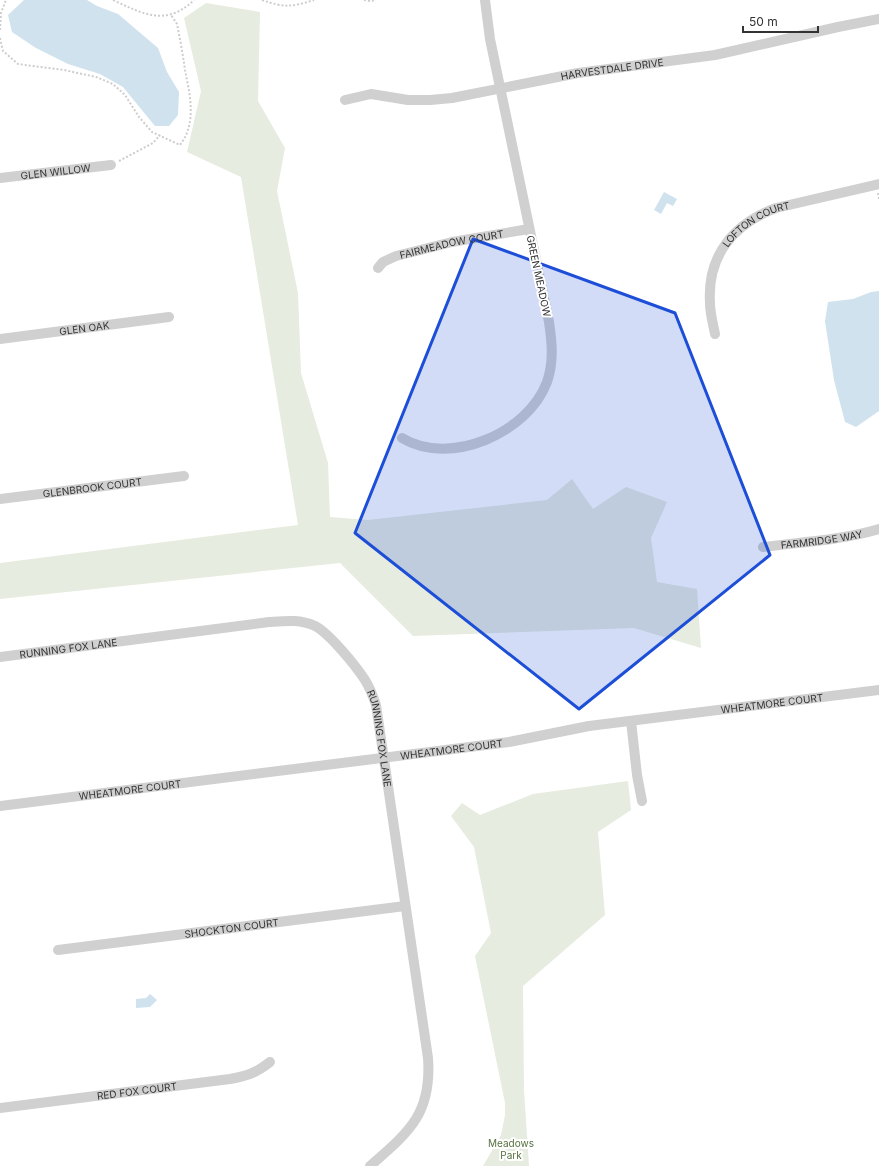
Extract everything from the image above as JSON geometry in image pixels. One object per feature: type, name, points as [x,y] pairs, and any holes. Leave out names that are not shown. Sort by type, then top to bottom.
[{"type":"street","name":"GREEN MEADOW","points":[[402,438],[423,448],[438,449],[461,447],[482,441],[503,432],[516,424],[527,414],[541,395],[551,367],[552,344],[490,39],[484,0]]},
{"type":"street","name":"HARVESTDALE DRIVE","points":[[345,100],[371,94],[408,100],[452,98],[578,73],[715,54],[879,19]]},
{"type":"street","name":"GLEN WILLOW","points":[[0,178],[111,165]]},
{"type":"street","name":"LOFTON COURT","points":[[715,334],[710,304],[712,275],[720,254],[728,241],[738,230],[749,220],[776,208],[879,184]]},
{"type":"street","name":"FAIRMEADOW COURT","points":[[378,268],[383,262],[396,256],[452,242],[529,229]]},
{"type":"street","name":"GLEN OAK","points":[[0,339],[169,317]]},
{"type":"street","name":"GLENBROOK COURT","points":[[0,499],[184,476]]},
{"type":"street","name":"FARMRIDGE WAY","points":[[763,547],[837,537],[879,529]]},
{"type":"street","name":"RUNNING FOX LANE","points":[[0,657],[269,622],[296,621],[315,626],[334,642],[364,678],[376,705],[428,1058],[428,1088],[420,1115],[411,1127],[370,1166]]},
{"type":"street","name":"WHEATMORE COURT","points":[[0,806],[509,742],[560,731],[631,721],[879,690]]},
{"type":"street","points":[[631,721],[637,775],[642,801]]},
{"type":"street","name":"SHOCKTON COURT","points":[[58,950],[406,906]]},
{"type":"street","name":"RED FOX COURT","points":[[0,1108],[230,1079],[252,1074],[270,1062]]},
{"type":"path","points":[[0,30],[1,13],[6,0]]},
{"type":"path","points":[[113,0],[134,10],[157,17],[171,15],[187,6],[194,0]]},
{"type":"path","points":[[262,0],[278,6],[293,6],[314,0]]},
{"type":"path","points":[[364,0],[376,0]]},
{"type":"path","points":[[0,38],[3,51],[18,64],[64,70],[96,77],[113,84],[125,95],[139,117],[152,132],[180,145],[185,138],[190,124],[191,101],[177,24],[171,15]]},
{"type":"path","points":[[111,165],[153,143],[160,136]]},
{"type":"highlighted area","points":[[473,239],[675,313],[770,555],[579,709],[355,533]]},
{"type":"green space","points":[[206,3],[260,12],[258,101],[285,148],[277,191],[298,293],[301,373],[328,463],[330,517],[368,520],[547,500],[572,479],[593,509],[626,487],[667,502],[651,538],[657,582],[697,589],[701,648],[634,628],[413,636],[340,563],[0,599],[0,563],[298,525],[241,177],[187,152],[201,91],[184,18]]},
{"type":"green space","name":"Meadows Park","points":[[628,781],[631,810],[598,832],[605,915],[523,986],[524,1090],[529,1166],[483,1166],[501,1135],[505,1115],[505,1103],[475,956],[491,933],[474,847],[451,816],[462,803],[480,815],[533,794]]},
{"type":"water","points":[[24,0],[87,0],[97,6],[118,14],[158,48],[167,72],[179,92],[178,115],[169,126],[155,126],[123,87],[100,74],[68,64],[36,48],[12,32],[8,15]]},
{"type":"water","points":[[664,192],[677,199],[673,206],[667,203],[661,214],[654,210]]},
{"type":"water","points":[[879,291],[879,411],[856,427],[845,422],[834,380],[825,321],[828,302],[853,299],[871,292]]},
{"type":"water","points":[[150,994],[157,1000],[150,1007],[136,1008],[136,999],[146,998]]}]
